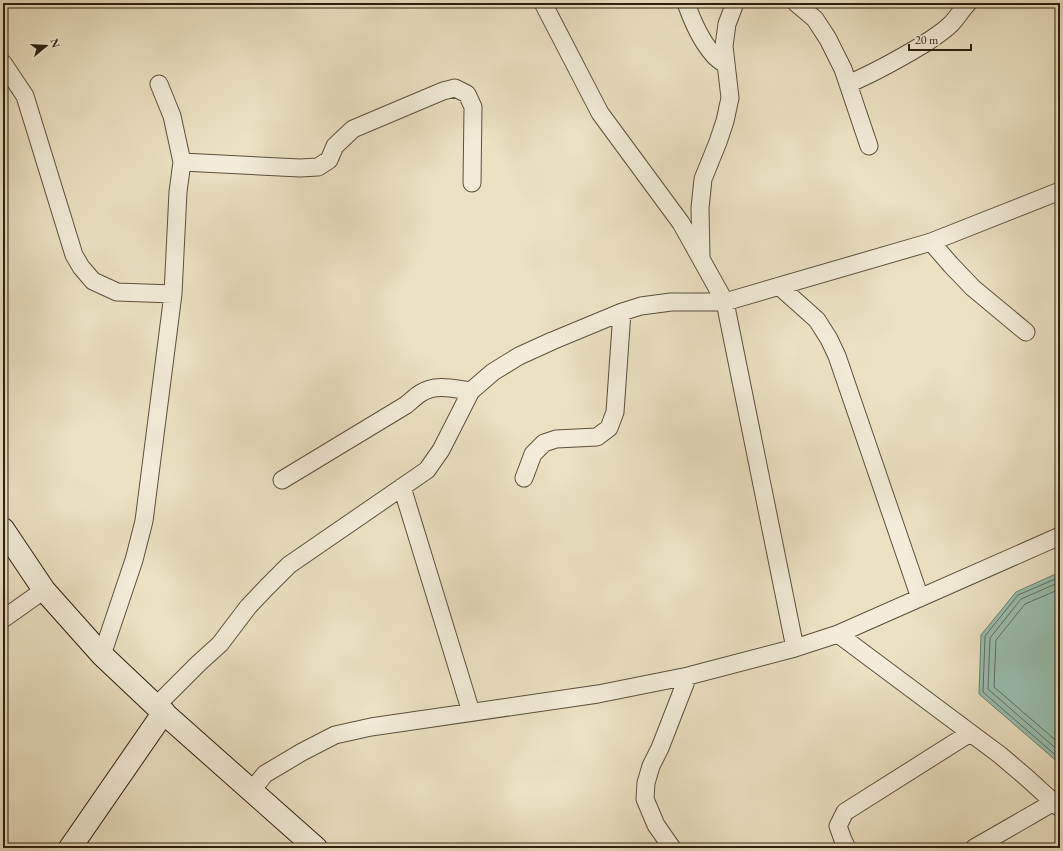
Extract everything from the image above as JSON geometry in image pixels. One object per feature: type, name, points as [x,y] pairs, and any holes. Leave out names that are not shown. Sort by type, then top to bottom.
[{"type":"main road","points":[[3,529],[44,590],[102,654],[160,709],[316,848]]},
{"type":"main road","points":[[70,848],[160,709]]},
{"type":"street","points":[[542,3],[600,113],[681,223],[725,302],[794,648]]},
{"type":"street","points":[[686,3],[702,38],[712,54],[726,65]]},
{"type":"street","points":[[701,259],[700,208],[703,179],[718,142],[725,121],[730,98],[724,46],[727,24],[735,3]]},
{"type":"street","points":[[796,3],[815,19],[828,39],[843,69],[869,146]]},
{"type":"street","points":[[848,84],[867,76],[908,54],[938,34],[952,24],[968,3]]},
{"type":"street","points":[[3,63],[25,96],[74,255],[81,267],[93,281],[117,292],[173,294]]},
{"type":"street","points":[[102,654],[134,560],[144,520],[173,294],[178,192],[182,162],[172,116],[159,84]]},
{"type":"street","points":[[182,162],[300,168],[318,167],[329,160],[335,146],[353,129],[443,91],[455,88],[467,94],[473,107],[472,183]]},
{"type":"street","points":[[160,709],[199,663],[220,644],[248,607],[289,565],[427,470],[441,450],[471,391],[493,372],[519,356],[622,312],[641,306],[671,302],[725,302],[931,242],[1060,191]]},
{"type":"street","points":[[931,242],[973,288],[1026,332]]},
{"type":"street","points":[[780,286],[817,320],[829,339],[837,356],[920,598]]},
{"type":"street","points":[[524,478],[533,454],[544,443],[556,439],[597,438],[609,428],[615,412],[622,312]]},
{"type":"street","points":[[282,480],[406,405],[421,392],[433,388],[445,387],[471,391]]},
{"type":"street","points":[[402,487],[471,712]]},
{"type":"street","points":[[244,785],[335,735],[371,727],[598,694],[688,676],[794,648],[838,634],[1060,536]]},
{"type":"street","points":[[3,619],[44,590]]},
{"type":"street","points":[[838,634],[1028,778],[1057,805],[974,848]]},
{"type":"street","points":[[672,848],[656,824],[645,800],[646,783],[651,766],[660,748],[688,676]]},
{"type":"street","points":[[847,848],[838,826],[845,812],[970,733]]},
{"type":"water","points":[[1060,572],[1060,764],[979,694],[981,635],[1016,592]]}]
